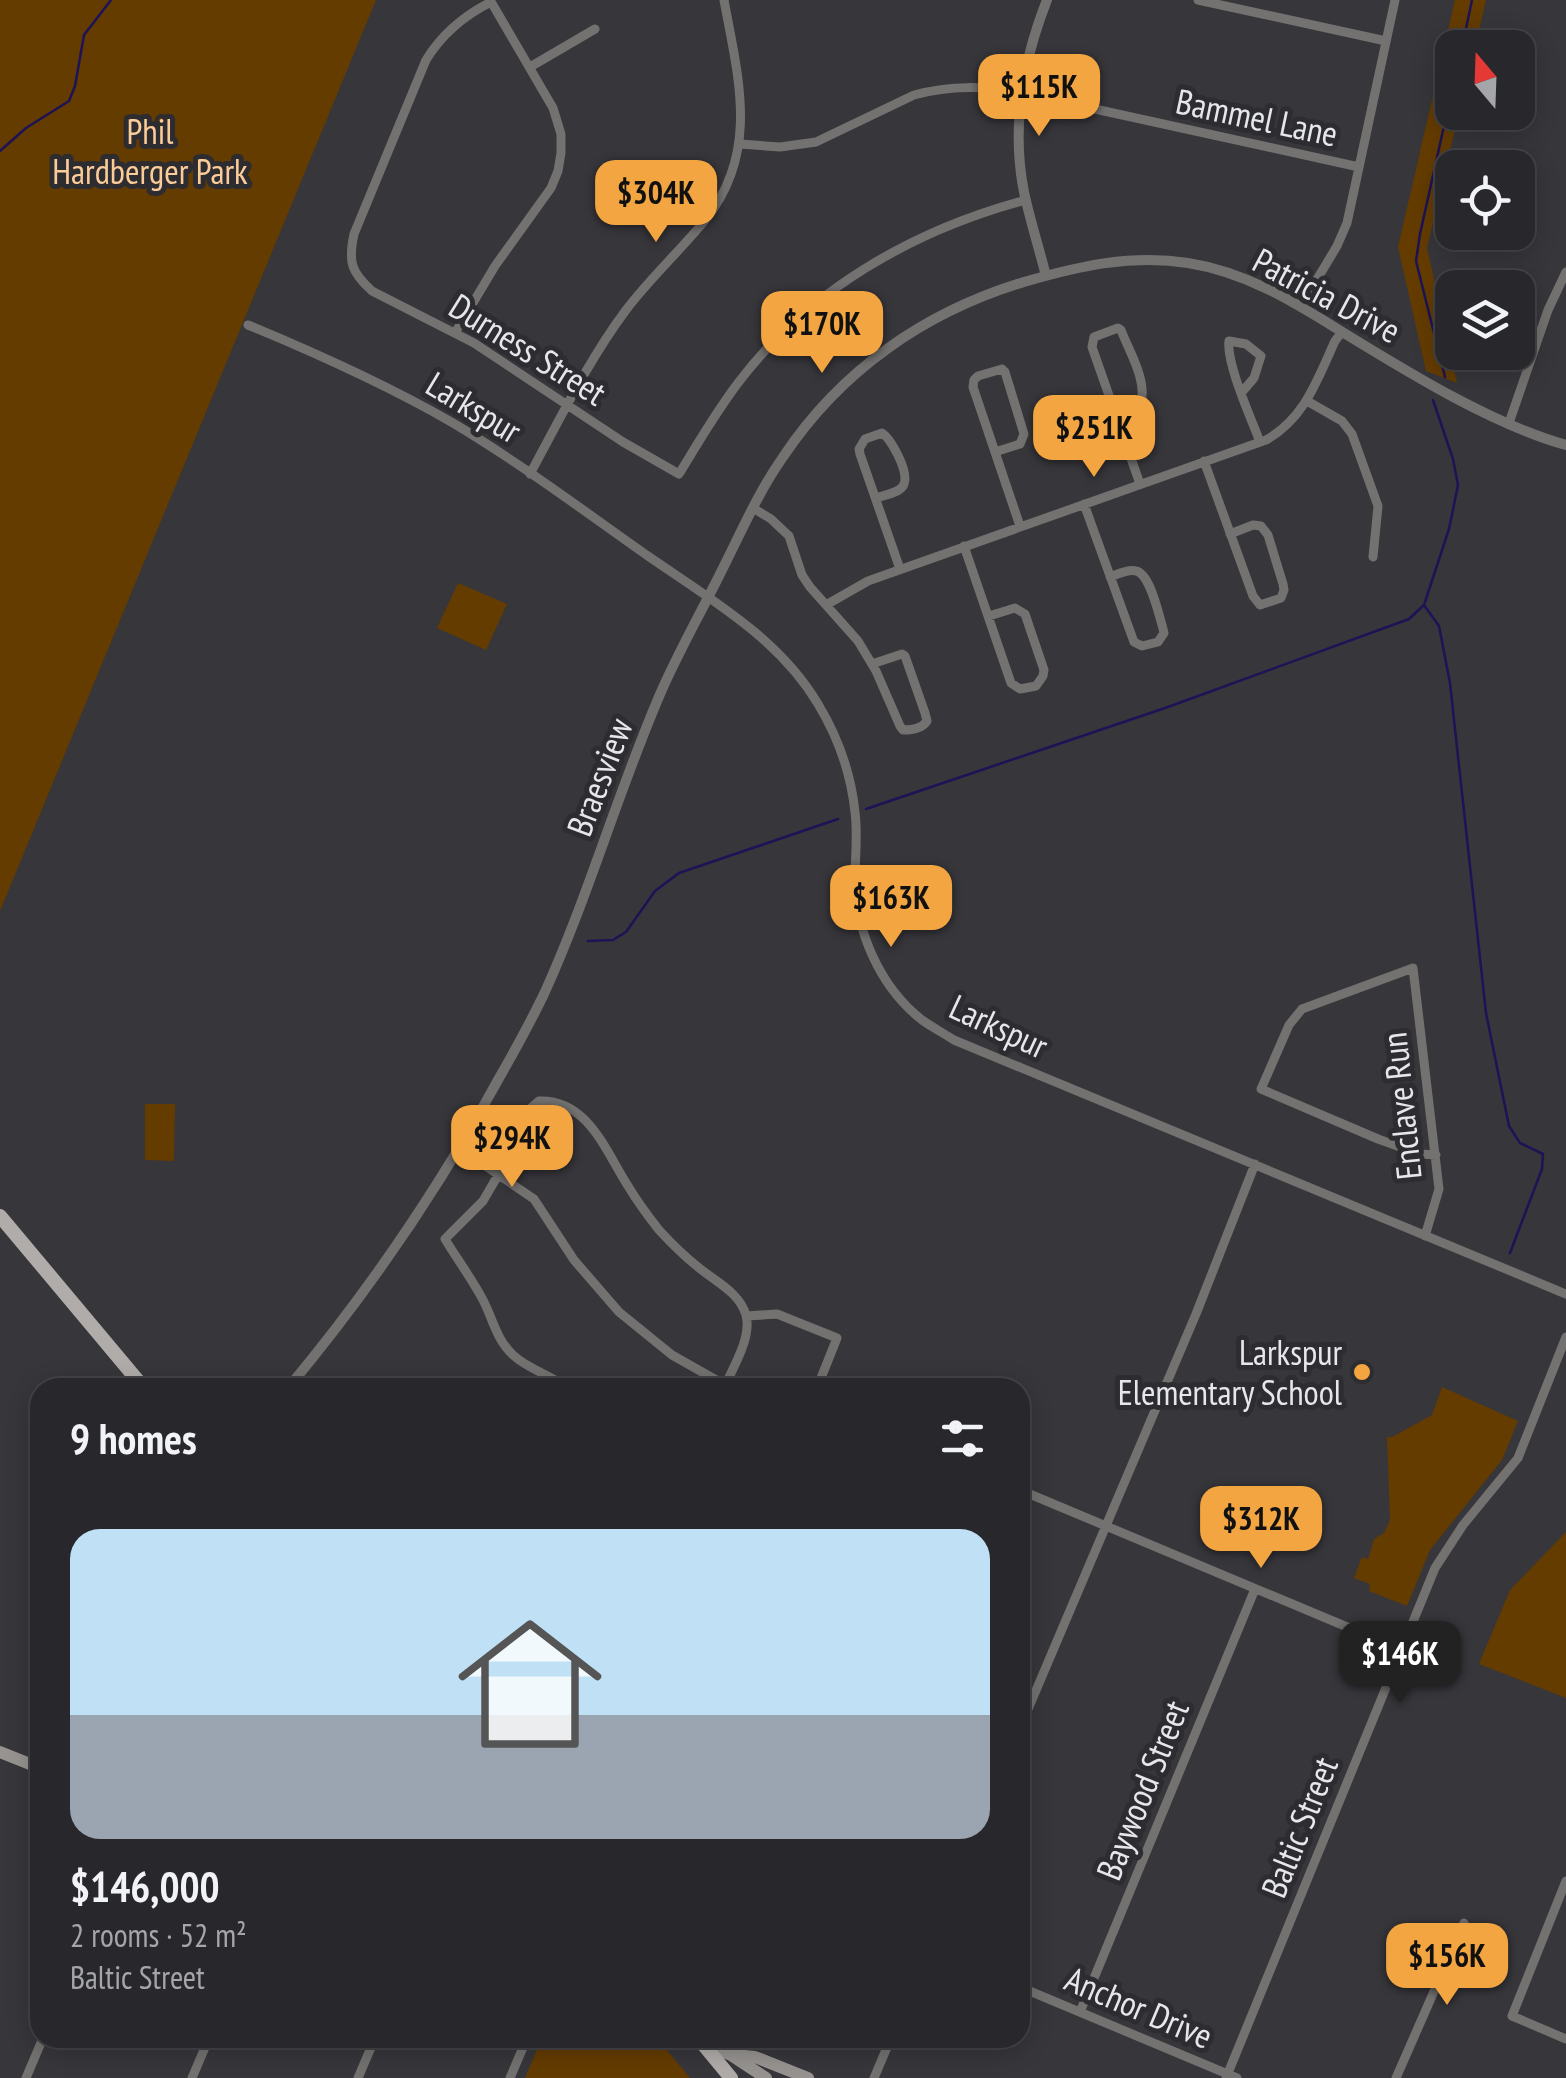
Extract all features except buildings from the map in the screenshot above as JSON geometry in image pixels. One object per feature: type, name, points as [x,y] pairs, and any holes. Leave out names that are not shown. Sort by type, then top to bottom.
[{"type":"main road","points":[[0,1216],[136,1378]]},
{"type":"main road","points":[[0,1752],[30,1764]]},
{"type":"main road","points":[[705,2048],[732,2078]]},
{"type":"main road","points":[[716,2048],[766,2078]]},
{"type":"main road","points":[[731,2055],[755,2057],[808,2078]]},
{"type":"street","points":[[530,474],[593,358],[627,309],[707,218],[727,184],[740,144],[741,96],[724,0]]},
{"type":"street","points":[[1046,276],[1019,156],[1029,51],[1047,0]]},
{"type":"street","points":[[1198,0],[1386,41]]},
{"type":"street","points":[[1300,306],[1347,223],[1395,0]]},
{"type":"street","points":[[455,332],[495,266],[551,188],[562,144],[557,116],[490,1]]},
{"type":"street","name":"Durness Street","points":[[490,1],[452,26],[426,60],[354,234],[350,252],[353,268],[372,291],[455,332],[679,474],[739,381],[815,304],[858,272],[905,245],[970,217],[1026,200]]},
{"type":"street","points":[[530,67],[595,28]]},
{"type":"street","name":"Bammel Lane","points":[[740,144],[780,147],[816,142],[900,101],[930,91],[966,86],[1022,93],[1360,167]]},
{"type":"street","name":"Patricia Drive","points":[[1046,276],[1128,260],[1188,263],[1248,279],[1436,387],[1566,445]]},
{"type":"street","points":[[1510,423],[1548,310],[1566,272]]},
{"type":"street","name":"Braesview","points":[[296,1378],[384,1265],[459,1148],[544,993],[660,694],[781,459],[837,390],[906,335],[997,290],[1046,276]]},
{"type":"street","name":"Larkspur","points":[[248,325],[366,376],[454,424],[749,627],[784,658],[818,704],[842,756],[855,810],[855,882],[862,926],[875,962],[896,994],[922,1020],[954,1040],[1566,1294]]},
{"type":"street","points":[[1115,413],[1141,402],[1143,393],[1122,330],[1118,328],[1098,334],[1092,341],[1115,413],[1140,484]]},
{"type":"street","points":[[826,604],[852,588],[900,569],[1260,442],[1286,427],[1307,401],[1342,332]]},
{"type":"street","points":[[1242,392],[1254,378],[1262,356],[1246,344],[1229,341],[1230,358],[1242,392],[1260,442]]},
{"type":"street","points":[[995,452],[1020,444],[1024,434],[1002,369],[978,376],[974,384],[995,452],[1020,526]]},
{"type":"street","points":[[1307,401],[1342,422],[1352,434],[1378,506],[1373,557]]},
{"type":"street","points":[[876,498],[903,487],[905,479],[891,440],[882,433],[865,439],[859,449],[900,569]]},
{"type":"street","points":[[1204,462],[1230,534],[1256,602],[1264,605],[1281,598],[1284,584],[1268,535],[1261,526],[1253,524],[1230,534]]},
{"type":"street","points":[[1084,504],[1110,576],[1134,642],[1142,646],[1158,642],[1164,633],[1145,576],[1136,570],[1110,576]]},
{"type":"street","points":[[754,508],[789,536],[802,576],[858,641],[903,730],[925,724],[925,713],[905,656],[872,664]]},
{"type":"street","points":[[964,546],[988,616],[1012,683],[1020,689],[1036,686],[1044,670],[1025,614],[1016,608],[988,616]]},
{"type":"street","name":"Enclave Run","points":[[1425,1236],[1439,1190],[1436,1156],[1412,968],[1302,1009],[1289,1025],[1261,1088],[1378,1139],[1436,1156]]},
{"type":"street","points":[[552,1378],[529,1367],[507,1349],[445,1239],[483,1202],[519,1139],[531,1108],[539,1100],[562,1104],[595,1131],[660,1231],[741,1303],[746,1316],[744,1342],[728,1378]]},
{"type":"street","points":[[459,1148],[539,1203],[574,1260],[619,1312],[672,1355],[711,1378]]},
{"type":"street","points":[[1030,1704],[1196,1314],[1255,1164]]},
{"type":"street","points":[[746,1316],[777,1314],[837,1338],[821,1378]]},
{"type":"street","name":"Baltic Street","points":[[1230,2077],[1435,1568],[1463,1525],[1518,1458],[1566,1337]]},
{"type":"street","points":[[1030,1494],[1402,1650]]},
{"type":"street","name":"Baywood Street","points":[[1080,2012],[1255,1589]]},
{"type":"street","points":[[1566,1880],[1563,1896],[1512,2016],[1566,2039]]},
{"type":"street","points":[[1396,2078],[1464,1923]]},
{"type":"street","name":"Anchor Drive","points":[[1030,1991],[1230,2077]]},
{"type":"street","points":[[26,2078],[40,2048]]},
{"type":"street","points":[[192,2078],[205,2048]]},
{"type":"street","points":[[358,2078],[371,2048]]},
{"type":"street","points":[[510,2078],[523,2048]]},
{"type":"street","points":[[874,2078],[888,2048]]},
{"type":"green space","name":"Phil Hardberger Park","points":[[0,0],[376,0],[0,911]]},
{"type":"green space","points":[[1455,0],[1486,0],[1479,30],[1448,30]]},
{"type":"green space","points":[[1435,87],[1435,130],[1455,130],[1450,150],[1435,150],[1435,214],[1427,248],[1435,284],[1435,370],[1454,370],[1457,383],[1426,371],[1398,247]]},
{"type":"green space","points":[[458,583],[507,604],[486,650],[437,628]]},
{"type":"green space","points":[[145,1104],[175,1104],[174,1161],[145,1160]]},
{"type":"green space","points":[[1442,1387],[1518,1421],[1502,1460],[1430,1550],[1407,1606],[1369,1591],[1370,1584],[1354,1578],[1362,1557],[1368,1559],[1374,1539],[1384,1533],[1390,1520],[1387,1437],[1432,1415]]},
{"type":"green space","points":[[1566,1532],[1566,1698],[1479,1664],[1510,1590]]},
{"type":"green space","points":[[538,2048],[665,2048],[690,2078],[525,2078]]},
{"type":"waterway","points":[[0,151],[26,128],[69,101],[84,35],[111,0]]},
{"type":"waterway","points":[[1466,30],[1472,0]]},
{"type":"waterway","points":[[1443,130],[1416,261],[1445,377]]},
{"type":"waterway","points":[[866,809],[1168,707],[1409,619],[1424,605],[1449,529],[1458,485],[1433,400]]},
{"type":"waterway","points":[[1424,605],[1439,626],[1450,683],[1486,1013],[1509,1126],[1520,1143],[1543,1154],[1542,1169],[1510,1253]]},
{"type":"waterway","points":[[588,941],[613,940],[626,932],[655,891],[679,873],[838,819]]},
{"type":"place","name":"Larkspur Elementary School","points":[[1362,1372]]}]
